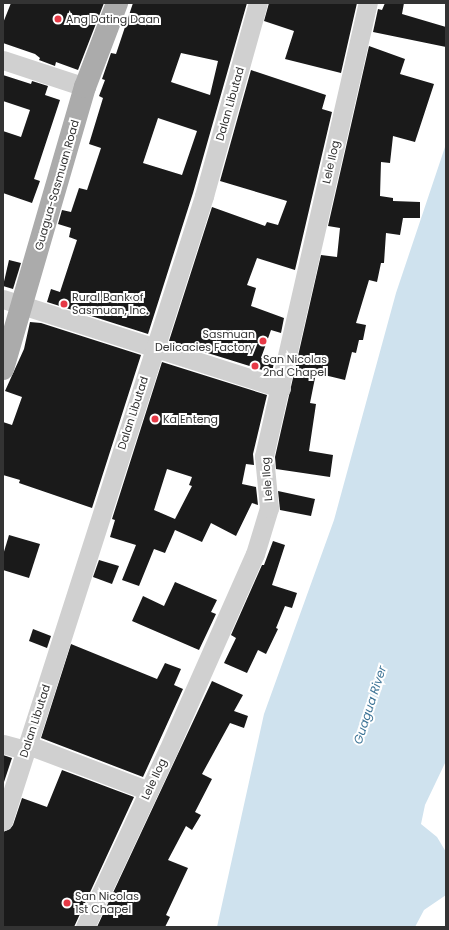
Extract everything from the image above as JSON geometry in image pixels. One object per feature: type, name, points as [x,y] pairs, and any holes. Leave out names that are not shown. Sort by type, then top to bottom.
[{"type":"main road","name":"Guagua-Sasmuan Road","points":[[3,369],[13,302],[86,87],[117,3]]},
{"type":"street","name":"Dalan Libutad","points":[[3,821],[204,196],[258,3]]},
{"type":"street","name":"Lele Ilog","points":[[85,927],[149,791],[255,554],[269,508],[264,456],[368,3]]},
{"type":"street","points":[[3,60],[86,87]]},
{"type":"street","points":[[13,302],[280,388]]},
{"type":"street","points":[[3,744],[27,748],[149,791]]},
{"type":"water","name":"Guagua River","points":[[446,144],[446,761],[425,805],[421,824],[437,837],[446,852],[446,895],[424,910],[415,927],[217,927],[264,714],[334,520],[396,293]]},
{"type":"building","points":[[11,3],[104,3],[78,70],[56,62],[55,66],[39,60],[40,58],[35,54],[3,43],[3,23]]},
{"type":"building","points":[[133,3],[247,3],[193,193],[148,334],[47,302],[51,289],[60,292],[77,240],[69,237],[71,228],[58,224],[62,210],[71,212],[79,188],[87,190],[101,148],[89,144],[103,98],[99,96],[105,80],[102,79],[111,53],[116,54]],"holes":[[[181,53],[218,61],[210,95],[171,82]],[[158,118],[197,131],[182,175],[143,163]]]},
{"type":"building","points":[[269,3],[357,3],[341,73],[285,59],[294,31],[264,21]]},
{"type":"building","points":[[385,3],[404,3],[402,14],[446,27],[446,47],[373,32],[378,9],[382,10]]},
{"type":"building","points":[[369,46],[405,59],[400,74],[434,84],[415,142],[393,136],[390,163],[381,162],[380,196],[393,198],[393,201],[420,202],[420,218],[403,218],[400,235],[386,233],[384,263],[381,263],[377,282],[369,280],[356,323],[366,325],[363,340],[359,340],[356,353],[352,352],[345,380],[316,373],[310,403],[316,404],[309,451],[333,455],[330,477],[276,469],[275,457],[321,255],[337,257],[340,228],[328,226]]},
{"type":"building","points":[[251,70],[326,95],[322,109],[332,112],[295,270],[257,258],[247,285],[256,288],[251,306],[284,318],[281,333],[271,330],[261,358],[274,362],[272,373],[169,341],[212,207],[265,226],[267,222],[278,225],[287,201],[220,181]]},
{"type":"building","points":[[3,75],[31,84],[32,81],[48,86],[45,95],[60,100],[34,179],[40,181],[32,203],[3,193],[3,131],[21,137],[30,110],[3,101]]},
{"type":"building","points":[[9,260],[21,263],[13,289],[3,286]]},
{"type":"building","points":[[30,322],[41,323],[141,355],[92,508],[19,483],[20,480],[3,475],[3,422],[12,425],[22,397],[5,391],[24,349]]},
{"type":"building","points":[[162,362],[267,395],[253,454],[254,465],[246,464],[242,484],[256,487],[258,505],[252,503],[236,536],[211,523],[202,542],[175,530],[165,553],[154,549],[139,586],[122,580],[136,545],[110,537],[115,520],[112,519]],"holes":[[[167,469],[192,477],[189,485],[192,486],[175,519],[154,510]]]},
{"type":"building","points":[[278,491],[315,499],[311,516],[280,510]]},
{"type":"building","points":[[9,535],[40,544],[29,578],[3,570],[3,555]]},
{"type":"building","points":[[273,541],[285,545],[272,585],[297,593],[292,608],[285,606],[276,628],[278,629],[266,654],[258,650],[247,673],[224,663],[236,638],[231,635],[262,565],[264,565]]},
{"type":"building","points":[[99,560],[119,566],[112,584],[93,577]]},
{"type":"building","points":[[175,582],[217,600],[211,612],[216,614],[199,650],[132,621],[143,596],[164,606]]},
{"type":"building","points":[[33,629],[51,636],[47,648],[29,641]]},
{"type":"building","points":[[71,644],[157,679],[165,663],[181,669],[174,685],[183,689],[143,777],[41,738]]},
{"type":"building","points":[[212,681],[243,695],[234,711],[248,716],[244,728],[230,723],[202,774],[212,779],[195,812],[201,815],[192,830],[186,826],[168,860],[188,868],[166,915],[170,917],[165,927],[97,927]]},
{"type":"building","points":[[3,755],[12,758],[3,785]]},
{"type":"building","points":[[62,770],[134,797],[74,927],[3,927],[3,832],[10,829],[13,825],[22,798],[47,807]]},
{"type":"place","name":"Ang Dating Daan","points":[[58,19]]},
{"type":"place","name":"Rural Bank of Sasmuan, Inc.","points":[[64,304]]},
{"type":"place","name":"Sasmuan Delicacies Factory","points":[[263,341]]},
{"type":"place","name":"San Nicolas 2nd Chapel","points":[[255,366]]},
{"type":"place","name":"Ka Enteng","points":[[155,419]]},
{"type":"place","name":"San Nicolas 1st Chapel","points":[[67,903]]}]
